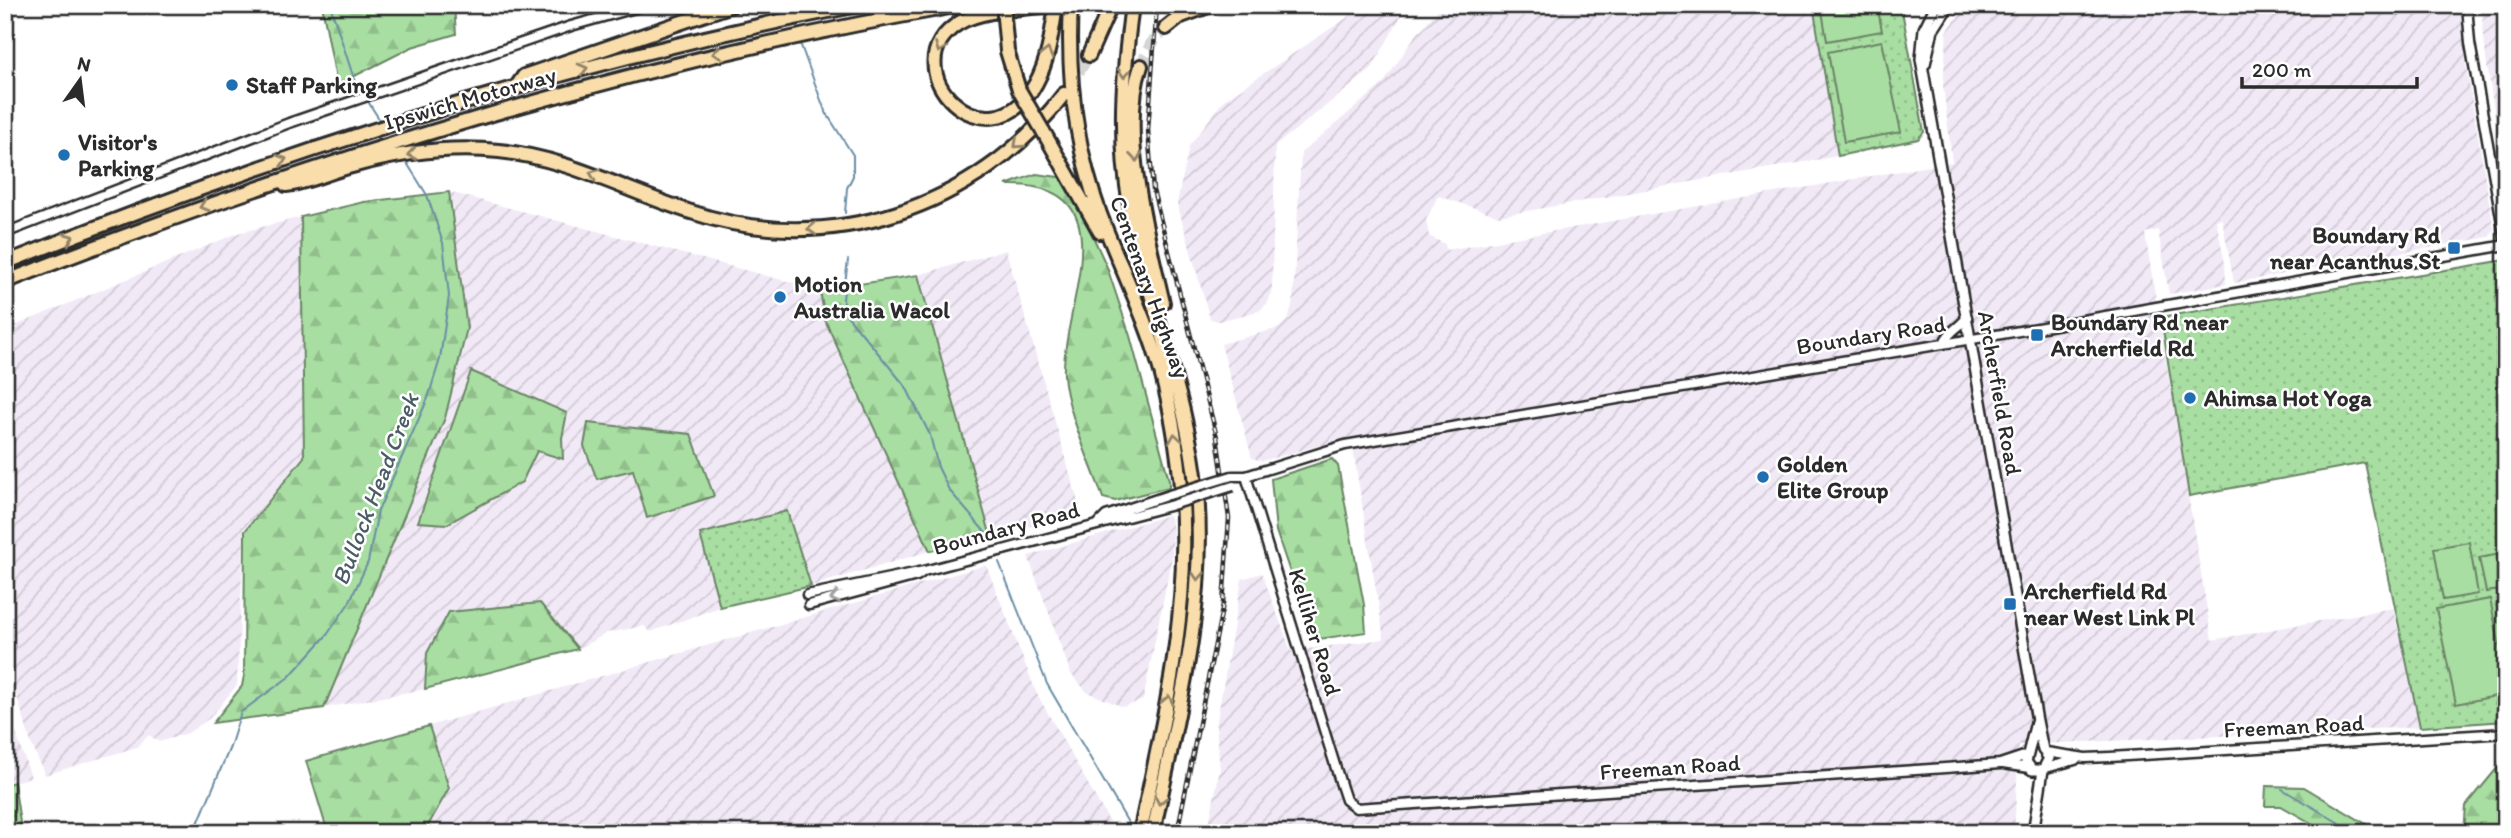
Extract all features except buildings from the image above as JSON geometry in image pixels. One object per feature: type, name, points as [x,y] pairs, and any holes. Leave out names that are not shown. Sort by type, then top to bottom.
[{"type":"highway","points":[[517,87],[524,76],[732,5]]},
{"type":"highway","name":"Ipswich Motorway","points":[[5,263],[188,193],[426,113],[517,87],[779,21],[858,5]]},
{"type":"highway","name":"Ipswich Motorway","points":[[378,154],[434,129],[615,78],[784,38],[961,5]]},
{"type":"highway","points":[[1089,55],[1111,5]]},
{"type":"highway","name":"Centenary Highway","points":[[1132,5],[1122,110],[1127,184],[1135,227],[1184,412],[1197,494],[1197,592],[1188,666],[1153,833]]},
{"type":"highway","points":[[1166,28],[1181,16],[1211,5]]},
{"type":"highway","points":[[1053,7],[1042,71],[1021,104],[1005,114],[987,117],[970,114],[950,102],[937,80],[935,62],[941,44],[952,28],[974,18],[1053,7]]},
{"type":"highway","name":"Centenary Highway","points":[[1071,7],[1070,45],[1077,120],[1092,187],[1139,306],[1161,372],[1177,446],[1183,511],[1184,573],[1180,631],[1140,833]]},
{"type":"highway","points":[[1004,12],[1007,51],[1019,90],[1102,236],[1114,248]]},
{"type":"highway","points":[[1141,66],[1135,88],[1134,125],[1140,194],[1186,400],[1184,412]]},
{"type":"highway","points":[[5,282],[268,183],[289,185],[378,154],[501,151],[555,161],[689,212],[728,223],[786,230],[828,229],[893,216],[955,189],[1019,144],[1064,94]]},
{"type":"main road","name":"Archerfield Road","points":[[1936,5],[1921,38],[1924,72],[2036,721],[2045,751]]},
{"type":"main road","name":"Archerfield Road","points":[[1924,72],[1933,30],[1949,5]]},
{"type":"main road","name":"Archerfield Road","points":[[2027,754],[2036,721]]},
{"type":"main road","points":[[2033,833],[2036,800],[2049,758],[2045,751],[2035,748],[2027,754],[2036,800]]},
{"type":"main road","points":[[2031,769],[2044,769]]},
{"type":"street","points":[[5,233],[354,100],[571,26],[646,5]]},
{"type":"street","points":[[2467,5],[2470,43],[2506,245]]},
{"type":"street","name":"Boundary Road","points":[[1099,523],[1106,516],[1169,495],[1232,476],[1246,476],[1345,445],[2506,245]]},
{"type":"street","points":[[1944,343],[1947,334],[1963,325],[1967,317]]},
{"type":"street","name":"Boundary Road","points":[[807,595],[923,570],[1099,523],[1109,524],[1233,486],[1246,476]]},
{"type":"street","name":"Kelliher Road","points":[[1246,476],[1346,800]]},
{"type":"street","name":"Boundary Road","points":[[809,605],[916,576],[923,570]]},
{"type":"street","name":"Freeman Road","points":[[2044,769],[2085,758],[2506,733]]},
{"type":"street","name":"Freeman Road","points":[[2045,751],[2085,758]]},
{"type":"street","name":"Freeman Road","points":[[2000,764],[2027,754]]},
{"type":"street","name":"Freeman Road","points":[[1346,800],[1356,808],[1364,808],[2000,764],[2031,769]]},
{"type":"shaded area","points":[[1367,5],[1407,5],[1371,70],[1275,146],[1272,288],[1268,303],[1259,311],[1219,321],[1210,319],[1177,203],[1189,146],[1224,100],[1354,13],[1354,8]]},
{"type":"shaded area","points":[[1442,5],[1813,5],[1838,156],[1499,216],[1438,196],[1426,220],[1429,236],[1445,244],[1446,250],[1952,162],[1943,85],[1947,31],[1967,5],[2015,5],[2018,16],[2086,5],[2460,5],[2466,66],[2494,230],[2489,237],[2234,283],[2222,219],[2216,220],[2225,263],[2226,284],[2169,294],[2158,230],[2145,233],[2212,640],[2393,608],[2420,727],[2019,745],[2014,833],[1207,833],[1220,769],[1216,726],[1242,579],[1262,573],[1291,651],[1384,639],[1351,437],[1262,461],[1252,458],[1221,344],[1279,328],[1288,319],[1293,302],[1301,153],[1383,84],[1413,39]]},
{"type":"shaded area","points":[[2481,5],[2506,5],[2506,185],[2486,59]]},
{"type":"shaded area","points":[[449,192],[820,290],[825,320],[930,551],[811,586],[786,511],[700,534],[720,607],[650,632],[644,626],[607,633],[578,649],[425,689],[324,708],[445,418],[467,328]]},
{"type":"shaded area","points":[[301,217],[304,457],[244,530],[237,685],[210,718],[188,733],[159,742],[149,735],[137,747],[45,775],[31,743],[5,657],[5,472],[10,470],[5,459],[5,330],[238,233]]},
{"type":"shaded area","points":[[1006,250],[1081,512],[991,537],[918,275]]},
{"type":"shaded area","points":[[1169,515],[1173,528],[1172,557],[1143,700],[1123,707],[1087,692],[1071,674],[1028,556]]},
{"type":"shaded area","points":[[986,565],[1037,694],[1109,821],[1107,833],[424,833],[449,788],[429,726]]},
{"type":"shaded area","points":[[5,701],[31,777],[5,785]]},
{"type":"green space","points":[[322,5],[454,5],[456,34],[412,47],[337,85]]},
{"type":"green space","points":[[1813,5],[1901,5],[1924,132],[1918,139],[1838,156]]},
{"type":"green space","points":[[1821,5],[1877,5],[1882,31],[1827,41]]},
{"type":"green space","points":[[1882,41],[1901,132],[1844,142],[1828,52]]},
{"type":"green space","points":[[1036,174],[1066,178],[1107,267],[1130,336],[1169,487],[1115,501],[1103,498],[1074,420],[1064,375],[1066,347],[1078,284],[1081,253],[1079,225],[1068,203],[1045,189],[1006,185]]},
{"type":"green space","points":[[449,192],[467,328],[445,418],[324,708],[213,723],[242,686],[244,676],[245,531],[304,457],[301,217],[364,202]]},
{"type":"green space","points":[[2506,260],[2506,721],[2420,727],[2365,463],[2189,496],[2161,317]]},
{"type":"green space","points":[[918,275],[991,537],[930,551],[825,320],[820,290]]},
{"type":"green space","points":[[471,371],[567,413],[562,438],[563,459],[537,451],[522,482],[447,524],[418,522]]},
{"type":"green space","points":[[588,423],[691,434],[714,496],[647,518],[633,470],[597,479],[584,446]]},
{"type":"green space","points":[[1332,459],[1338,466],[1364,605],[1366,632],[1313,640],[1276,531],[1271,479]]},
{"type":"green space","points":[[787,511],[811,586],[720,607],[700,534]]},
{"type":"green space","points":[[2469,542],[2478,594],[2443,600],[2434,548]]},
{"type":"green space","points":[[2506,553],[2506,589],[2486,592],[2479,558]]},
{"type":"green space","points":[[2490,599],[2506,677],[2506,694],[2456,704],[2436,609]]},
{"type":"green space","points":[[540,603],[578,649],[425,689],[427,653],[449,612]]},
{"type":"green space","points":[[429,726],[449,788],[424,833],[328,833],[306,761]]},
{"type":"green space","points":[[2506,747],[2506,833],[2464,833],[2466,806],[2499,766]]},
{"type":"green space","points":[[14,782],[21,829],[5,833],[5,785]]},
{"type":"green space","points":[[2266,786],[2304,787],[2381,833],[2329,833],[2281,806],[2265,806]]},
{"type":"waterway","name":"Bullock Head Creek","points":[[330,5],[355,82],[362,93]]},
{"type":"waterway","points":[[790,5],[792,14]]},
{"type":"waterway","points":[[800,43],[825,111],[853,155],[853,176],[847,188],[845,213]]},
{"type":"waterway","name":"Bullock Head Creek","points":[[367,100],[381,122]]},
{"type":"waterway","name":"Bullock Head Creek","points":[[194,833],[230,747],[241,712],[289,677],[327,635],[349,603],[368,562],[378,511],[428,398],[440,359],[449,296],[443,243],[427,195],[405,160]]},
{"type":"waterway","points":[[848,260],[843,299],[846,314],[906,387],[930,435],[938,467],[949,490],[991,539]]},
{"type":"waterway","points":[[999,562],[1047,684],[1130,826]]},
{"type":"waterway","points":[[2282,789],[2356,833]]},
{"type":"tunnel","points":[[1141,66],[1151,44],[1166,28]]},
{"type":"tunnel","points":[[1069,87],[1089,55]]},
{"type":"railway","points":[[1157,5],[1148,130],[1153,190],[1217,437],[1229,518],[1223,604],[1177,833]]},
{"type":"place","name":"Staff Parking","points":[[232,85]]},
{"type":"place","name":"Visitor's Parking","points":[[64,155]]},
{"type":"place","name":"Boundary Rd near Acanthus St","points":[[2454,248]]},
{"type":"place","name":"Motion Australia Wacol","points":[[780,297]]},
{"type":"place","name":"Boundary Rd near Archerfield Rd","points":[[2037,335]]},
{"type":"place","name":"Ahimsa Hot Yoga","points":[[2190,398]]},
{"type":"place","name":"Golden Elite Group","points":[[1763,477]]},
{"type":"place","name":"Archerfield Rd near West Link Pl","points":[[2010,604]]}]
